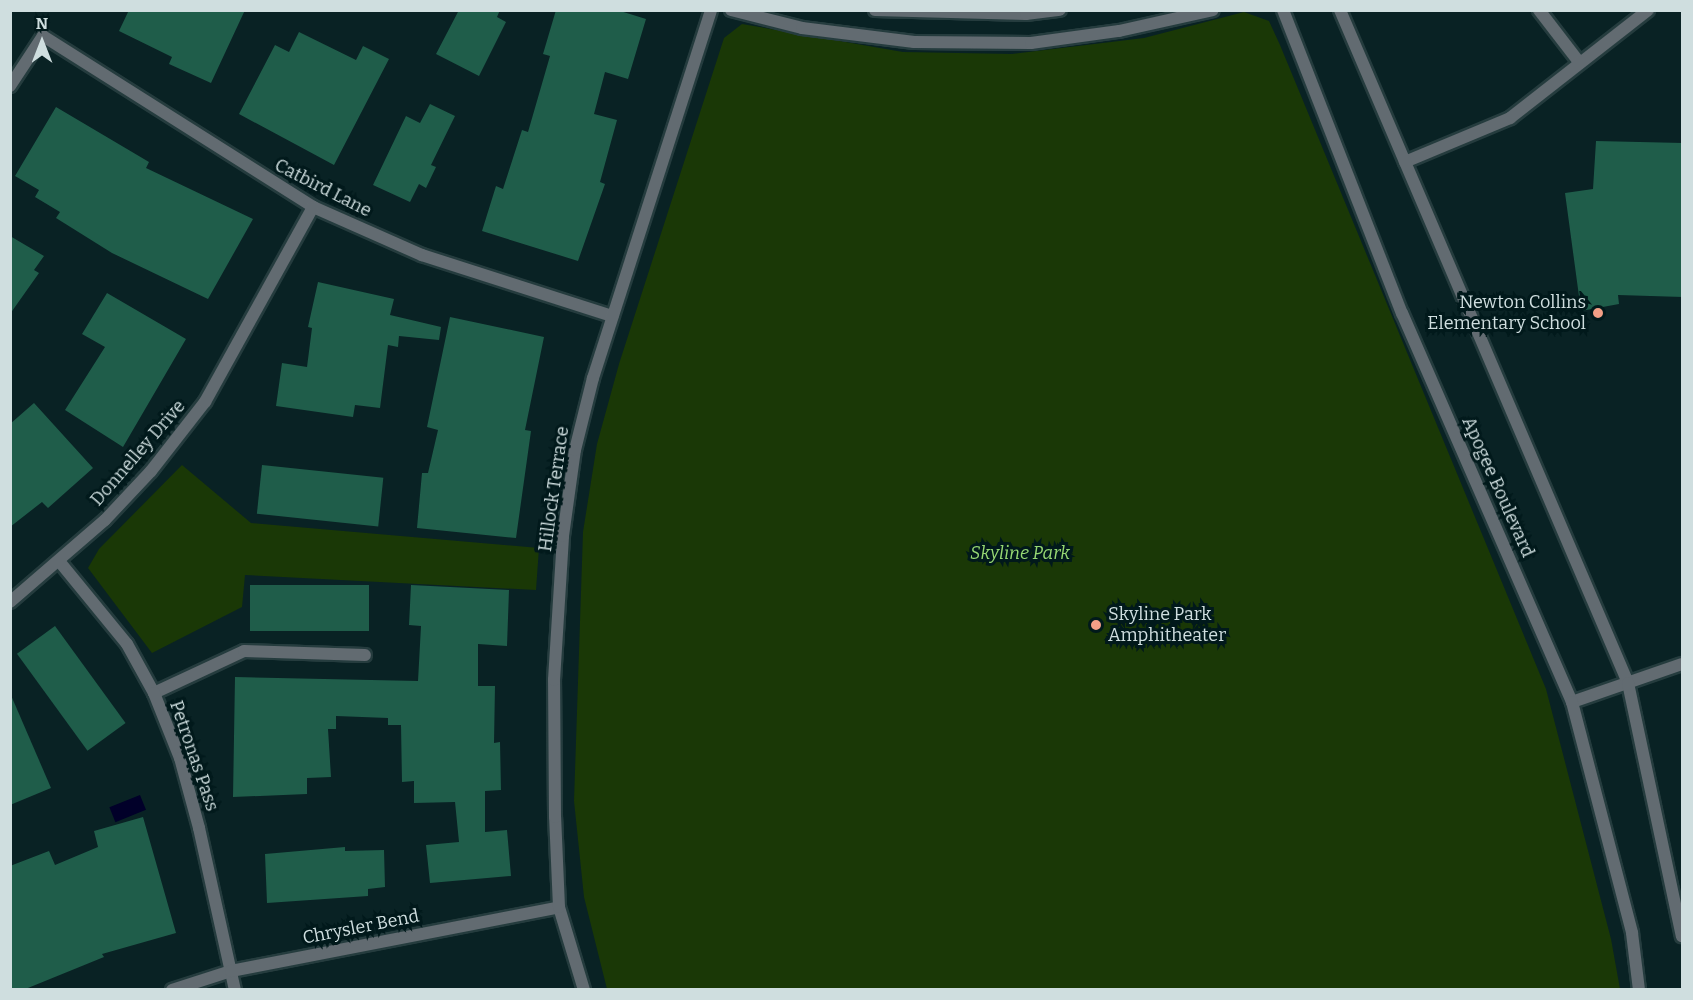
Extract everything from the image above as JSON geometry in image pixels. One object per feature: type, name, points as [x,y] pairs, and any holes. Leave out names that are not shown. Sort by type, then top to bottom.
[{"type":"street","name":"Hillock Terrace","points":[[584,990],[560,907],[554,680],[563,536],[575,450],[612,316],[711,10]]},
{"type":"street","points":[[731,10],[802,28],[914,42],[1031,44],[1213,10]]},
{"type":"street","points":[[875,10],[1026,14],[1060,10]]},
{"type":"street","name":"Apogee Boulevard","points":[[1283,10],[1402,313],[1572,702],[1632,933],[1639,990]]},
{"type":"street","points":[[1340,10],[1628,683],[1681,914],[1683,936]]},
{"type":"street","points":[[1539,10],[1579,62]]},
{"type":"street","points":[[1405,162],[1510,118],[1648,10]]},
{"type":"street","name":"Catbird Lane","points":[[10,86],[43,36],[313,207],[422,255],[612,316]]},
{"type":"street","name":"Donnelley Drive","points":[[10,602],[59,561],[152,471],[205,402],[313,207]]},
{"type":"street","name":"Petronas Pass","points":[[59,561],[127,644],[154,693],[180,758],[235,990]]},
{"type":"street","points":[[154,693],[244,651],[365,655]]},
{"type":"street","points":[[1572,702],[1683,664]]},
{"type":"street","name":"Chrysler Bend","points":[[172,990],[231,972],[560,907]]},
{"type":"green space","name":"Skyline Park","points":[[1244,12],[1269,21],[1280,45],[1546,689],[1611,939],[1620,989],[607,989],[584,897],[574,801],[583,532],[597,444],[619,364],[724,38],[742,24],[903,52],[1012,54],[1144,38]]},
{"type":"green space","points":[[182,465],[251,523],[539,548],[536,590],[245,575],[242,607],[152,653],[88,568],[99,549]]},
{"type":"water","points":[[140,795],[146,810],[115,822],[109,807]]},
{"type":"building","points":[[129,10],[245,10],[211,83],[169,64],[172,57],[119,31]]},
{"type":"building","points":[[459,10],[500,10],[497,17],[506,22],[479,76],[436,54]]},
{"type":"building","points":[[556,10],[617,10],[646,19],[628,79],[605,72],[594,114],[617,120],[600,182],[605,184],[578,261],[482,231],[496,186],[503,189],[522,130],[528,132],[550,56],[543,54]]},
{"type":"building","points":[[299,32],[356,60],[363,46],[389,59],[334,165],[239,114],[275,45],[289,52]]},
{"type":"building","points":[[430,104],[455,116],[431,165],[436,167],[426,188],[419,184],[410,202],[373,185],[406,116],[420,123]]},
{"type":"building","points":[[56,107],[149,162],[146,168],[253,219],[208,299],[112,253],[56,218],[60,212],[35,197],[39,190],[15,176]]},
{"type":"building","points":[[1596,141],[1683,143],[1683,297],[1618,295],[1619,304],[1581,311],[1565,193],[1593,189]]},
{"type":"building","points":[[10,236],[44,256],[34,270],[39,273],[10,314]]},
{"type":"building","points":[[318,282],[394,299],[390,315],[441,327],[439,340],[399,336],[398,347],[388,345],[380,408],[355,405],[353,417],[276,406],[282,363],[307,367],[312,328],[308,327]]},
{"type":"building","points":[[107,293],[186,339],[123,447],[65,410],[105,347],[82,334]]},
{"type":"building","points":[[450,317],[544,337],[525,430],[531,431],[516,538],[417,528],[422,473],[428,473],[438,430],[427,427]]},
{"type":"building","points":[[34,403],[93,468],[48,508],[42,502],[10,527],[10,424]]},
{"type":"building","points":[[262,465],[383,478],[378,526],[257,514]]},
{"type":"building","points":[[250,585],[369,585],[369,631],[250,631]]},
{"type":"building","points":[[411,585],[509,590],[507,646],[478,644],[478,686],[495,686],[494,743],[500,742],[501,790],[485,791],[485,832],[507,830],[511,876],[430,883],[426,845],[459,842],[455,802],[414,803],[414,781],[402,782],[401,725],[388,725],[388,718],[336,716],[336,729],[328,729],[331,777],[307,778],[307,794],[233,797],[235,677],[418,681],[421,626],[409,625]]},
{"type":"building","points":[[55,626],[126,723],[88,751],[17,654]]},
{"type":"building","points":[[10,693],[51,788],[10,805]]},
{"type":"building","points":[[143,817],[176,933],[102,954],[104,957],[23,990],[10,990],[10,866],[49,851],[55,865],[98,847],[94,831]]},
{"type":"building","points":[[345,847],[345,851],[384,850],[385,887],[368,889],[368,896],[267,903],[265,854]]},
{"type":"place","name":"Newton Collins Elementary School","points":[[1598,313]]},
{"type":"place","name":"Skyline Park Amphitheater","points":[[1096,625]]}]
